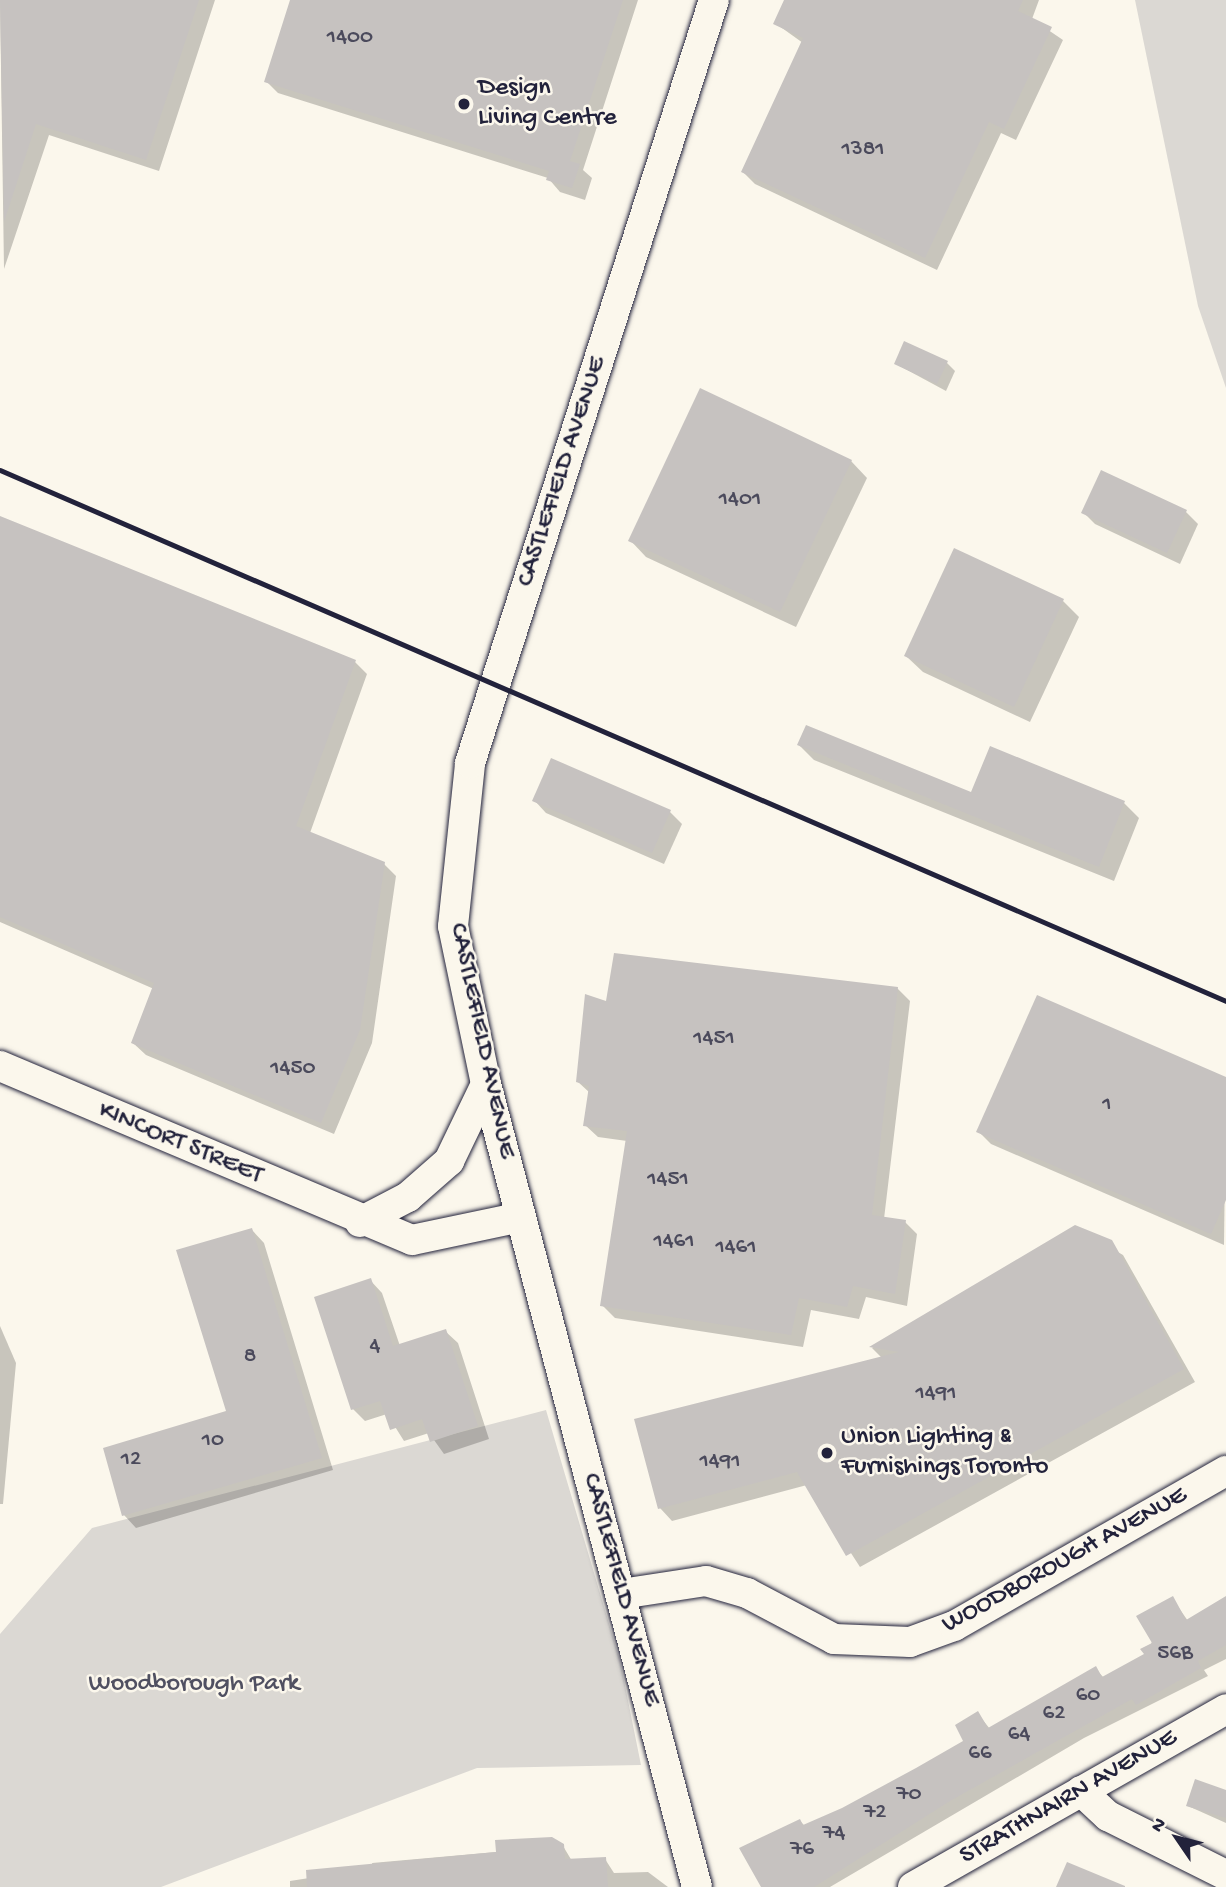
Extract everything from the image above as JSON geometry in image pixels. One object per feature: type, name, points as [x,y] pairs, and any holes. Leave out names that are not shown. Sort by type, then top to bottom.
[{"type":"street","name":"CASTLEFIELD AVENUE","points":[[697,1887],[486,1084],[453,926],[470,763],[714,0]]},
{"type":"street","name":"KINCORT STREET","points":[[0,1066],[360,1222],[412,1241],[521,1217]]},
{"type":"street","points":[[360,1222],[408,1197],[449,1161],[486,1084]]},
{"type":"street","name":"WOODBOROUGH AVENUE","points":[[621,1594],[706,1581],[747,1594],[834,1639],[909,1642],[954,1626],[1226,1471]]},
{"type":"street","name":"STRATHNAIRN AVENUE","points":[[913,1887],[1226,1709]]},
{"type":"street","points":[[1081,1791],[1108,1816],[1226,1875]]},
{"type":"green space","points":[[1135,0],[1226,0],[1226,388],[1198,306]]},
{"type":"green space","name":"Woodborough Park","points":[[546,1410],[620,1661],[641,1765],[477,1768],[161,1887],[0,1887],[0,1634],[92,1528]]},
{"type":"building","points":[[0,0],[199,0],[146,160],[36,124],[4,222]]},
{"type":"building","name":"Design Living Centre","points":[[290,0],[623,0],[570,161],[580,164],[572,188],[546,180],[549,171],[264,82]]},
{"type":"building","points":[[784,0],[1023,0],[1018,11],[1052,27],[1004,129],[989,122],[925,258],[741,172],[803,38],[773,24]]},
{"type":"building","points":[[904,341],[948,361],[937,384],[894,364]]},
{"type":"building","points":[[700,388],[852,460],[780,612],[628,541]]},
{"type":"building","points":[[1101,470],[1187,510],[1167,553],[1081,513]]},
{"type":"building","points":[[0,516],[356,660],[296,826],[385,862],[360,1030],[321,1123],[131,1043],[154,983],[0,917]]},
{"type":"building","points":[[954,548],[1064,599],[1014,707],[904,656]]},
{"type":"building","points":[[806,725],[971,792],[990,746],[1125,801],[1099,867],[797,745]]},
{"type":"building","points":[[551,758],[671,810],[652,853],[532,801]]},
{"type":"building","points":[[614,953],[898,987],[872,1215],[906,1220],[895,1294],[853,1286],[847,1307],[799,1298],[791,1335],[600,1306],[627,1131],[583,1126],[589,1086],[576,1082],[585,994],[606,1001]]},
{"type":"building","points":[[1037,995],[1226,1077],[1226,1200],[1211,1234],[976,1132]]},
{"type":"building","points":[[1075,1225],[1112,1240],[1184,1369],[846,1556],[797,1472],[658,1509],[634,1419],[899,1352],[869,1347]]},
{"type":"building","points":[[252,1228],[322,1458],[122,1516],[103,1448],[226,1411],[176,1250]]},
{"type":"building","points":[[371,1278],[393,1346],[446,1329],[478,1426],[430,1442],[422,1419],[390,1430],[380,1401],[351,1410],[314,1297]]},
{"type":"building","points":[[1173,1596],[1186,1620],[1226,1596],[1226,1645],[1198,1661],[1201,1668],[1136,1705],[1132,1699],[950,1801],[814,1887],[761,1887],[739,1848],[800,1819],[803,1825],[842,1808],[916,1768],[963,1741],[955,1725],[978,1711],[988,1728],[1096,1666],[1102,1677],[1144,1654],[1140,1649],[1152,1643],[1136,1616]]},
{"type":"building","points":[[1195,1779],[1226,1790],[1226,1818],[1186,1806]]},
{"type":"building","points":[[552,1837],[564,1844],[565,1859],[606,1857],[608,1887],[307,1887],[306,1870],[496,1852],[495,1840]]},
{"type":"building","points":[[1067,1862],[1125,1886],[1125,1887],[1056,1887]]},
{"type":"railway","points":[[0,470],[1226,1001]]},
{"type":"place","name":"Design Living Centre","points":[[464,104]]},
{"type":"place","name":"Union Lighting & Furnishings Toronto","points":[[827,1453]]}]
